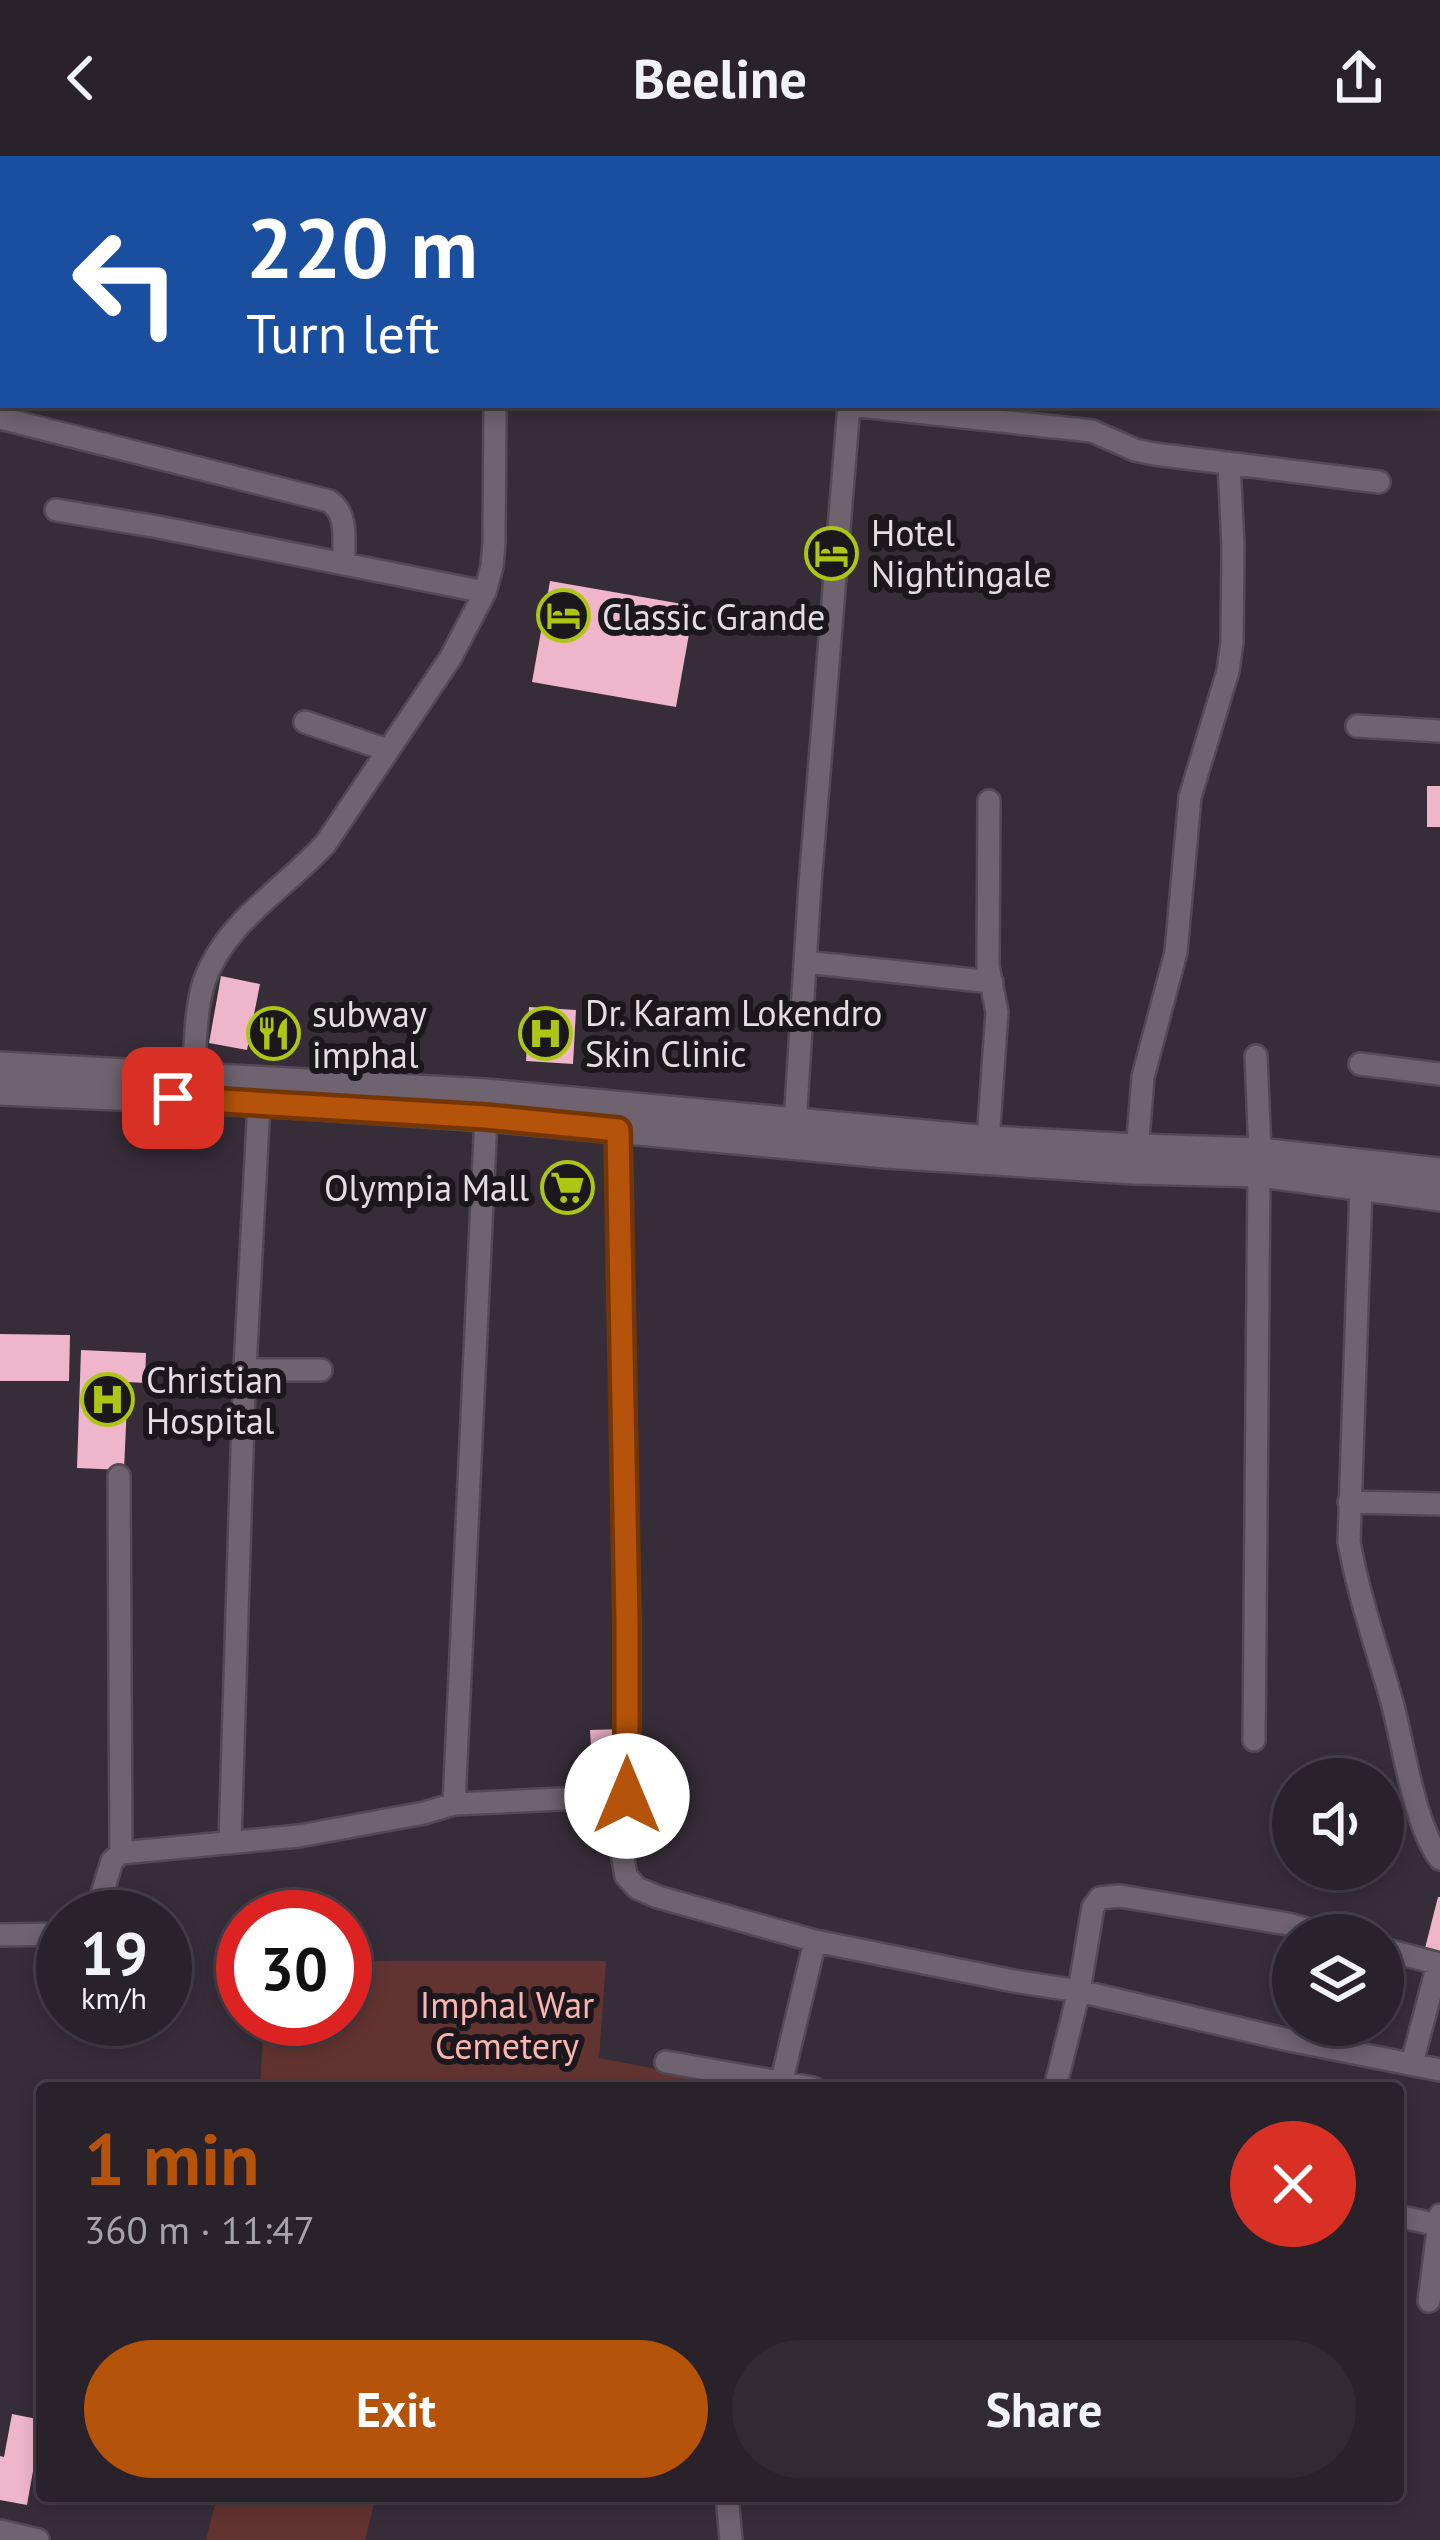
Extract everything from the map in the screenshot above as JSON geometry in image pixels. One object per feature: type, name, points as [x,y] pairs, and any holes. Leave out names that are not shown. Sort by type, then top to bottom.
[{"type":"main road","points":[[0,1066],[486,1093],[886,1154],[1260,1162],[1440,1172]]},
{"type":"main road","points":[[0,1091],[259,1102],[618,1130],[795,1124],[988,1140],[1136,1159]]},
{"type":"main road","points":[[1260,1162],[1360,1188],[1440,1197]]},
{"type":"street","points":[[193,1074],[204,983],[226,938],[326,843],[451,657],[485,592],[494,543],[495,408]]},
{"type":"street","points":[[795,1124],[850,408]]},
{"type":"street","points":[[878,408],[1092,431],[1135,450],[1379,482]]},
{"type":"street","points":[[0,418],[329,501],[343,517],[344,563]]},
{"type":"street","points":[[1136,1159],[1143,1077],[1175,952],[1190,797],[1232,643],[1229,463]]},
{"type":"street","points":[[56,510],[485,592]]},
{"type":"street","points":[[305,722],[387,750]]},
{"type":"street","points":[[1357,726],[1440,731]]},
{"type":"street","points":[[988,1140],[998,1012],[988,966],[989,801]]},
{"type":"street","points":[[805,962],[992,982]]},
{"type":"street","points":[[1254,1740],[1260,1162],[1256,1056]]},
{"type":"street","points":[[1360,1064],[1440,1074]]},
{"type":"street","points":[[230,1842],[259,1102]]},
{"type":"street","points":[[454,1804],[486,1117]]},
{"type":"street","points":[[618,1130],[627,1598],[627,1796],[622,1853],[626,1876],[637,1888],[658,1898],[815,1941],[1078,1991],[1440,2070]]},
{"type":"street","points":[[1360,1188],[1349,1542],[1422,1824],[1440,1859]]},
{"type":"street","points":[[245,1370],[321,1370]]},
{"type":"street","points":[[118,1476],[122,1853]]},
{"type":"street","points":[[1349,1502],[1440,1504]]},
{"type":"street","points":[[103,1890],[112,1861],[122,1853],[299,1836],[424,1814],[454,1804],[627,1796]]},
{"type":"street","points":[[1056,2082],[1093,1906],[1100,1898],[1272,1921]]},
{"type":"street","points":[[0,1935],[36,1934]]},
{"type":"street","points":[[780,2082],[815,1941]]},
{"type":"street","points":[[1404,1955],[1439,1964],[1412,2063]]},
{"type":"street","points":[[666,2062],[770,2082]]},
{"type":"street","points":[[1404,2217],[1439,2220],[1429,2301]]},
{"type":"street","points":[[727,2502],[730,2540]]},
{"type":"street","points":[[0,2531],[38,2540]]},
{"type":"green space","name":"Imphal War Cemetery","points":[[372,1961],[606,1961],[599,2058],[724,2082],[260,2082],[262,2046],[372,2046]]},
{"type":"green space","points":[[216,2502],[374,2502],[365,2540],[206,2540]]},
{"type":"building","points":[[550,581],[694,606],[676,707],[532,682]]},
{"type":"building","points":[[1427,786],[1440,786],[1440,827],[1427,827]]},
{"type":"building","points":[[221,976],[260,984],[247,1050],[209,1043]]},
{"type":"building","points":[[529,1007],[576,1010],[573,1064],[526,1061]]},
{"type":"building","points":[[0,1334],[70,1335],[69,1381],[0,1381]]},
{"type":"building","points":[[81,1350],[146,1353],[145,1383],[128,1382],[124,1470],[77,1468]]},
{"type":"building","points":[[625,1729],[622,1779],[593,1783],[590,1730]]},
{"type":"building","points":[[1440,1897],[1440,1956],[1424,1952]]},
{"type":"building","points":[[12,2414],[36,2419],[36,2454],[27,2505],[0,2500],[0,2456],[4,2457]]},
{"type":"place","name":"Hotel Nightingale","points":[[832,553]]},
{"type":"place","name":"Classic Grande","points":[[563,616]]},
{"type":"place","name":"Dr. Karam Lokendro Skin Clinic","points":[[546,1033]]},
{"type":"place","name":"subway imphal","points":[[273,1034]]},
{"type":"place","name":"Olympia Mall","points":[[568,1187]]},
{"type":"place","name":"Christian Hospital","points":[[107,1400]]},
{"type":"route","points":[[173,1098],[618,1130],[627,1796]]}]
